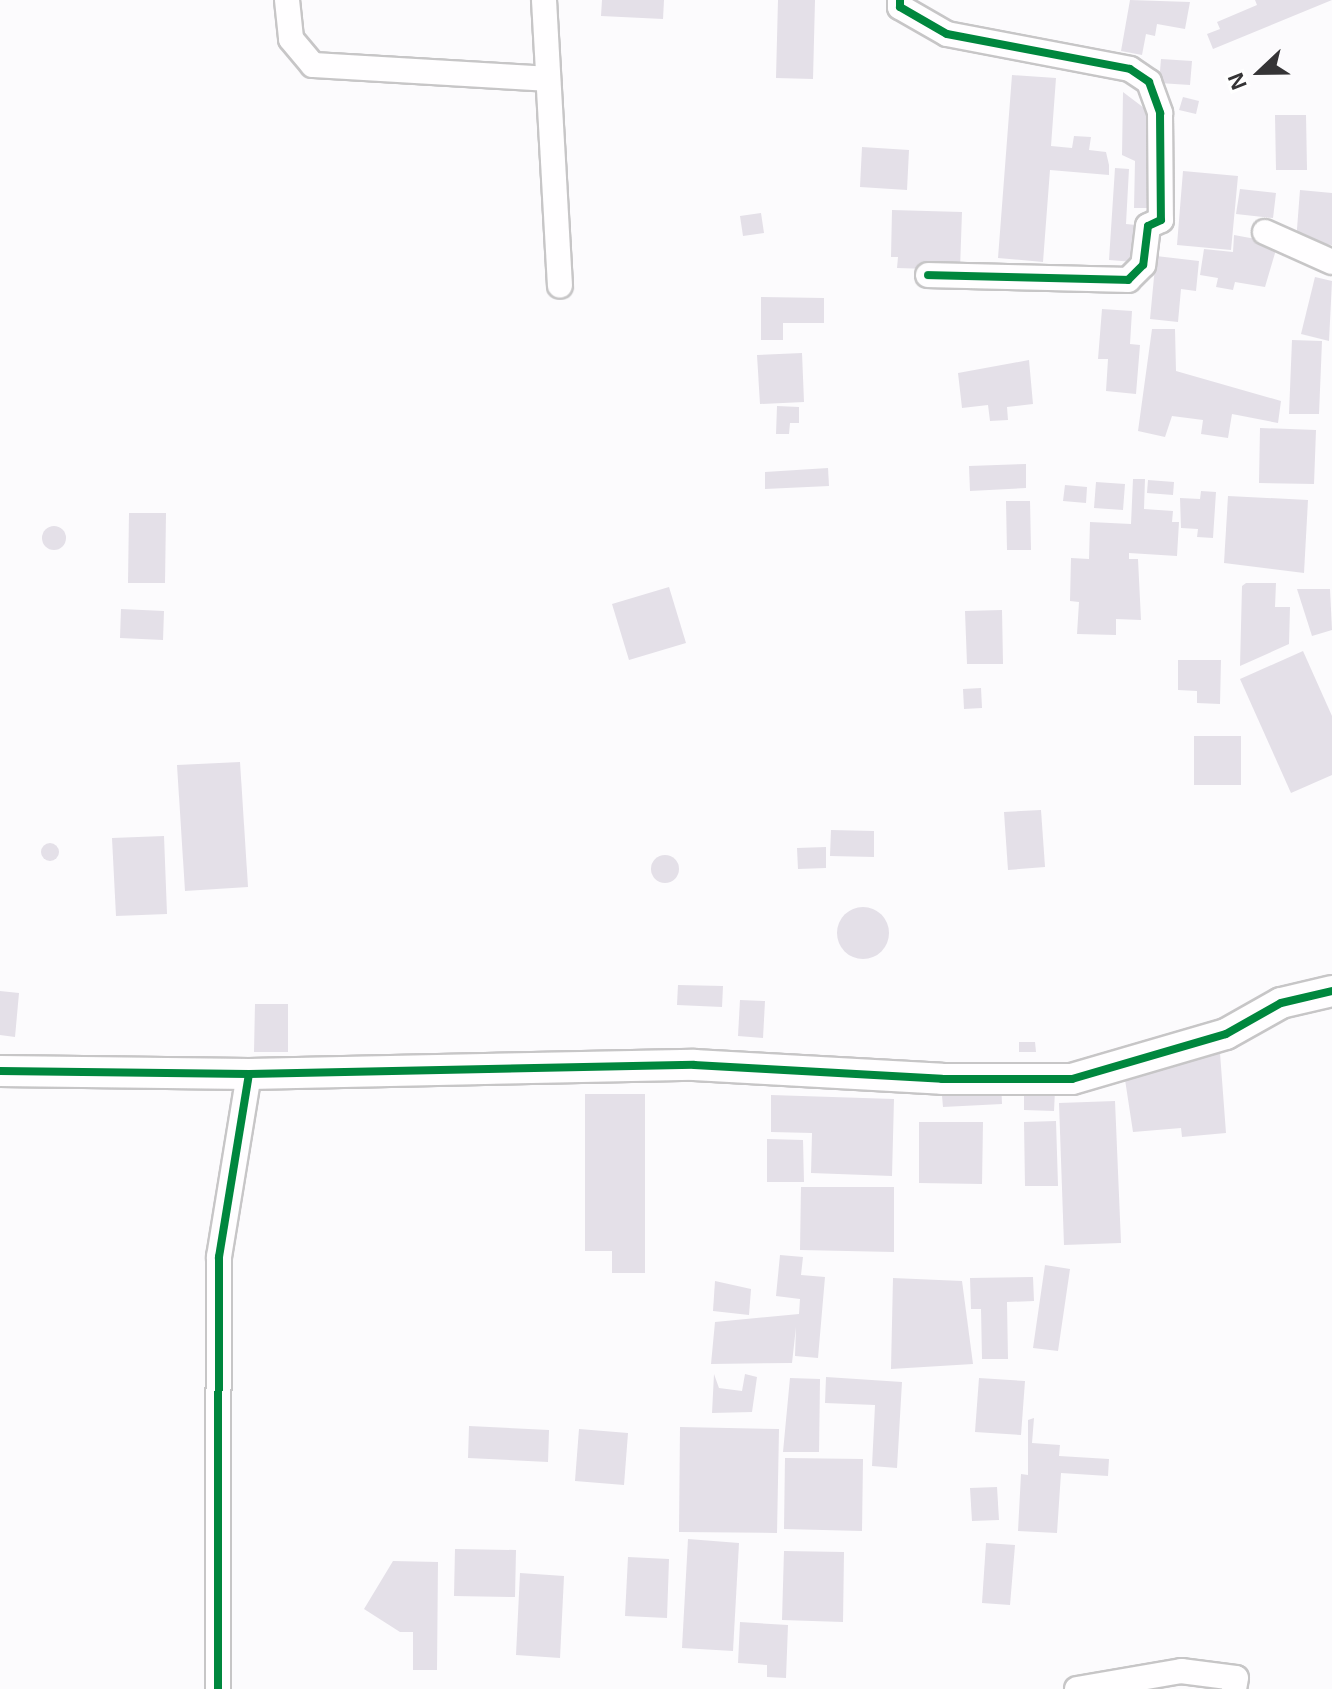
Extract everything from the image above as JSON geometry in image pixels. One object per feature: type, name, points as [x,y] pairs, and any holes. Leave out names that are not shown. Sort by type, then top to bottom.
[{"type":"street","points":[[287,0],[291,39],[313,65],[547,79]]},
{"type":"street","points":[[544,0],[560,286]]},
{"type":"street","points":[[900,0],[900,7],[947,34],[1130,69],[1149,82],[1160,113],[1161,220],[1148,226],[1143,265],[1128,280],[928,275]]},
{"type":"street","points":[[1265,232],[1332,262]]},
{"type":"street","points":[[0,1071],[249,1074],[694,1065],[942,1079],[1072,1079],[1226,1034],[1281,1003],[1332,991]]},
{"type":"street","points":[[218,1689],[219,1257],[249,1074]]},
{"type":"street","points":[[1077,1689],[1181,1671],[1236,1678],[1234,1689]]},
{"type":"building","points":[[602,0],[664,0],[663,19],[601,16]]},
{"type":"building","points":[[778,0],[815,0],[813,79],[776,78]]},
{"type":"building","points":[[1130,0],[1190,2],[1185,29],[1157,24],[1155,36],[1146,34],[1142,55],[1121,51]]},
{"type":"building","points":[[1255,0],[1332,0],[1213,49],[1207,34],[1220,29],[1217,22],[1257,5]]},
{"type":"building","points":[[1161,59],[1192,61],[1190,85],[1159,83]]},
{"type":"building","points":[[1012,75],[1056,78],[1051,146],[1072,148],[1074,136],[1091,137],[1089,150],[1106,152],[1109,165],[1109,175],[1050,170],[1043,262],[998,258]]},
{"type":"building","points":[[1123,92],[1152,114],[1150,208],[1134,208],[1135,161],[1122,155]]},
{"type":"building","points":[[1183,97],[1199,101],[1196,114],[1179,110]]},
{"type":"building","points":[[1275,115],[1306,115],[1307,170],[1276,170]]},
{"type":"building","points":[[862,147],[909,150],[907,190],[860,187]]},
{"type":"building","points":[[1115,168],[1129,169],[1126,224],[1136,225],[1134,262],[1109,260]]},
{"type":"building","points":[[1183,171],[1238,176],[1231,250],[1177,245]]},
{"type":"building","points":[[1240,189],[1276,193],[1273,218],[1236,214]]},
{"type":"building","points":[[1300,190],[1332,193],[1332,245],[1296,242]]},
{"type":"building","points":[[892,210],[962,212],[960,270],[897,268],[898,257],[891,257]]},
{"type":"building","points":[[761,213],[764,233],[743,236],[740,216]]},
{"type":"building","points":[[1234,235],[1278,243],[1265,287],[1235,282],[1233,290],[1216,287],[1218,278],[1200,275],[1204,249],[1233,252]]},
{"type":"building","points":[[1156,256],[1199,261],[1196,291],[1181,289],[1178,322],[1150,319]]},
{"type":"building","points":[[1315,277],[1332,281],[1329,341],[1301,334]]},
{"type":"building","points":[[761,297],[824,298],[824,323],[783,323],[783,340],[761,340]]},
{"type":"building","points":[[1102,309],[1132,311],[1130,344],[1140,345],[1136,394],[1106,391],[1108,359],[1098,359]]},
{"type":"building","points":[[1152,329],[1175,329],[1176,371],[1281,401],[1278,423],[1232,414],[1228,438],[1201,434],[1203,420],[1172,416],[1165,437],[1138,431]]},
{"type":"building","points":[[1292,340],[1322,341],[1319,414],[1289,414]]},
{"type":"building","points":[[802,353],[804,402],[760,404],[757,355]]},
{"type":"building","points":[[1029,360],[1033,404],[1007,407],[1008,420],[990,421],[988,405],[962,408],[958,373]]},
{"type":"building","points":[[777,406],[799,407],[799,423],[790,423],[789,434],[776,434]]},
{"type":"building","points":[[1260,428],[1316,430],[1314,484],[1259,483]]},
{"type":"building","points":[[1026,464],[1026,488],[970,491],[969,466]]},
{"type":"building","points":[[828,468],[829,486],[765,489],[765,472]]},
{"type":"building","points":[[1133,479],[1145,479],[1144,509],[1173,511],[1172,522],[1179,522],[1177,556],[1129,553],[1129,559],[1138,559],[1141,620],[1116,619],[1116,635],[1077,634],[1079,602],[1070,601],[1071,558],[1089,559],[1090,522],[1131,524]]},
{"type":"building","points":[[1148,480],[1174,482],[1173,495],[1147,493]]},
{"type":"building","points":[[1096,482],[1125,484],[1123,510],[1094,508]]},
{"type":"building","points":[[1065,485],[1087,487],[1086,503],[1063,501]]},
{"type":"building","points":[[1201,491],[1216,492],[1213,538],[1197,537],[1198,529],[1181,528],[1180,498],[1200,499]]},
{"type":"building","points":[[1228,496],[1308,500],[1304,573],[1224,563]]},
{"type":"building","points":[[1006,501],[1030,501],[1031,550],[1007,550]]},
{"type":"building","points":[[129,513],[166,513],[165,583],[128,583]]},
{"type":"building","points":[[54,526],[63,529],[66,538],[63,547],[54,550],[45,547],[42,538],[45,529]]},
{"type":"building","points":[[1246,583],[1276,583],[1275,607],[1290,607],[1289,644],[1240,666],[1242,586]]},
{"type":"building","points":[[669,587],[686,643],[629,660],[612,604]]},
{"type":"building","points":[[1297,589],[1330,589],[1332,630],[1312,636]]},
{"type":"building","points":[[121,609],[164,611],[163,640],[120,638]]},
{"type":"building","points":[[1002,610],[1003,664],[967,664],[965,611]]},
{"type":"building","points":[[1303,651],[1332,716],[1332,775],[1291,793],[1240,679]]},
{"type":"building","points":[[1178,660],[1221,660],[1220,704],[1197,703],[1197,691],[1178,690]]},
{"type":"building","points":[[981,688],[982,708],[964,709],[963,689]]},
{"type":"building","points":[[1194,736],[1241,736],[1241,785],[1194,785]]},
{"type":"building","points":[[240,762],[248,887],[185,891],[177,765]]},
{"type":"building","points":[[1041,810],[1045,867],[1008,870],[1004,812]]},
{"type":"building","points":[[831,830],[874,831],[874,857],[830,856]]},
{"type":"building","points":[[164,836],[167,914],[116,916],[112,838]]},
{"type":"building","points":[[46,843],[54,843],[59,852],[57,859],[46,861],[41,856],[41,848]]},
{"type":"building","points":[[826,847],[826,868],[798,869],[797,848]]},
{"type":"building","points":[[665,855],[675,859],[679,869],[675,879],[665,883],[655,879],[651,869],[655,859]]},
{"type":"building","points":[[863,907],[881,915],[889,933],[881,951],[863,959],[845,951],[837,933],[845,915]]},
{"type":"building","points":[[678,985],[723,986],[722,1007],[677,1005]]},
{"type":"building","points":[[0,991],[19,993],[15,1037],[0,1035]]},
{"type":"building","points":[[740,1000],[765,1001],[763,1038],[738,1036]]},
{"type":"building","points":[[255,1004],[288,1004],[288,1052],[254,1052]]},
{"type":"building","points":[[1019,1042],[1035,1042],[1036,1052],[1019,1052]]},
{"type":"building","points":[[1220,1053],[1226,1133],[1182,1137],[1181,1128],[1133,1132],[1124,1073]]},
{"type":"building","points":[[1001,1081],[1002,1104],[943,1107],[941,1084]]},
{"type":"building","points":[[1024,1090],[1055,1090],[1054,1111],[1024,1110]]},
{"type":"building","points":[[585,1094],[645,1094],[645,1273],[612,1273],[612,1251],[585,1251]]},
{"type":"building","points":[[771,1095],[894,1099],[892,1176],[811,1173],[812,1133],[771,1132]]},
{"type":"building","points":[[1115,1101],[1121,1243],[1064,1245],[1059,1103]]},
{"type":"building","points":[[1056,1121],[1058,1186],[1025,1186],[1024,1122]]},
{"type":"building","points":[[919,1122],[983,1122],[982,1184],[919,1183]]},
{"type":"building","points":[[767,1139],[803,1140],[804,1182],[767,1182]]},
{"type":"building","points":[[801,1187],[894,1187],[894,1252],[800,1250]]},
{"type":"building","points":[[780,1255],[803,1257],[801,1275],[825,1277],[818,1358],[795,1356],[796,1327],[792,1363],[711,1364],[715,1322],[799,1314],[800,1299],[776,1296]]},
{"type":"building","points":[[1045,1265],[1070,1269],[1058,1351],[1033,1348]]},
{"type":"building","points":[[1033,1277],[1034,1301],[1007,1302],[1008,1359],[982,1359],[981,1309],[971,1309],[970,1278]]},
{"type":"building","points":[[893,1278],[962,1281],[973,1364],[891,1369]]},
{"type":"building","points":[[715,1281],[751,1289],[749,1315],[713,1311]]},
{"type":"building","points":[[714,1374],[719,1388],[742,1391],[745,1374],[757,1377],[752,1412],[712,1413]]},
{"type":"building","points":[[826,1377],[902,1382],[897,1468],[872,1466],[875,1405],[825,1403]]},
{"type":"building","points":[[790,1378],[820,1379],[819,1452],[783,1452]]},
{"type":"building","points":[[979,1378],[1025,1381],[1021,1435],[975,1432]]},
{"type":"building","points":[[1034,1418],[1032,1443],[1060,1445],[1059,1456],[1109,1459],[1108,1476],[1061,1473],[1057,1533],[1018,1531],[1021,1474],[1028,1475],[1028,1420]]},
{"type":"building","points":[[469,1426],[549,1430],[548,1462],[468,1458]]},
{"type":"building","points":[[680,1427],[779,1429],[777,1533],[679,1532]]},
{"type":"building","points":[[579,1429],[628,1433],[624,1485],[575,1481]]},
{"type":"building","points":[[785,1458],[863,1459],[862,1531],[784,1529]]},
{"type":"building","points":[[997,1487],[999,1520],[972,1521],[970,1488]]},
{"type":"building","points":[[688,1539],[739,1543],[733,1651],[682,1648]]},
{"type":"building","points":[[986,1543],[1015,1545],[1010,1605],[982,1603]]},
{"type":"building","points":[[455,1549],[516,1550],[515,1597],[454,1596]]},
{"type":"building","points":[[784,1551],[844,1552],[843,1622],[782,1620]]},
{"type":"building","points":[[628,1557],[669,1559],[667,1618],[625,1616]]},
{"type":"building","points":[[393,1561],[438,1562],[437,1670],[413,1670],[413,1632],[400,1632],[364,1609]]},
{"type":"building","points":[[520,1573],[564,1576],[560,1658],[516,1655]]},
{"type":"building","points":[[740,1622],[788,1625],[786,1678],[767,1677],[767,1665],[738,1663]]},
{"type":"cycle path","points":[[900,0],[900,7],[947,34],[1130,69],[1149,82],[1160,113],[1161,220],[1148,226],[1143,265],[1128,280],[928,275]]},
{"type":"cycle path","points":[[0,1071],[249,1074],[694,1065],[942,1079],[1072,1079],[1226,1034],[1281,1003],[1332,991]]},
{"type":"cycle path","points":[[218,1689],[219,1257],[249,1074]]}]
